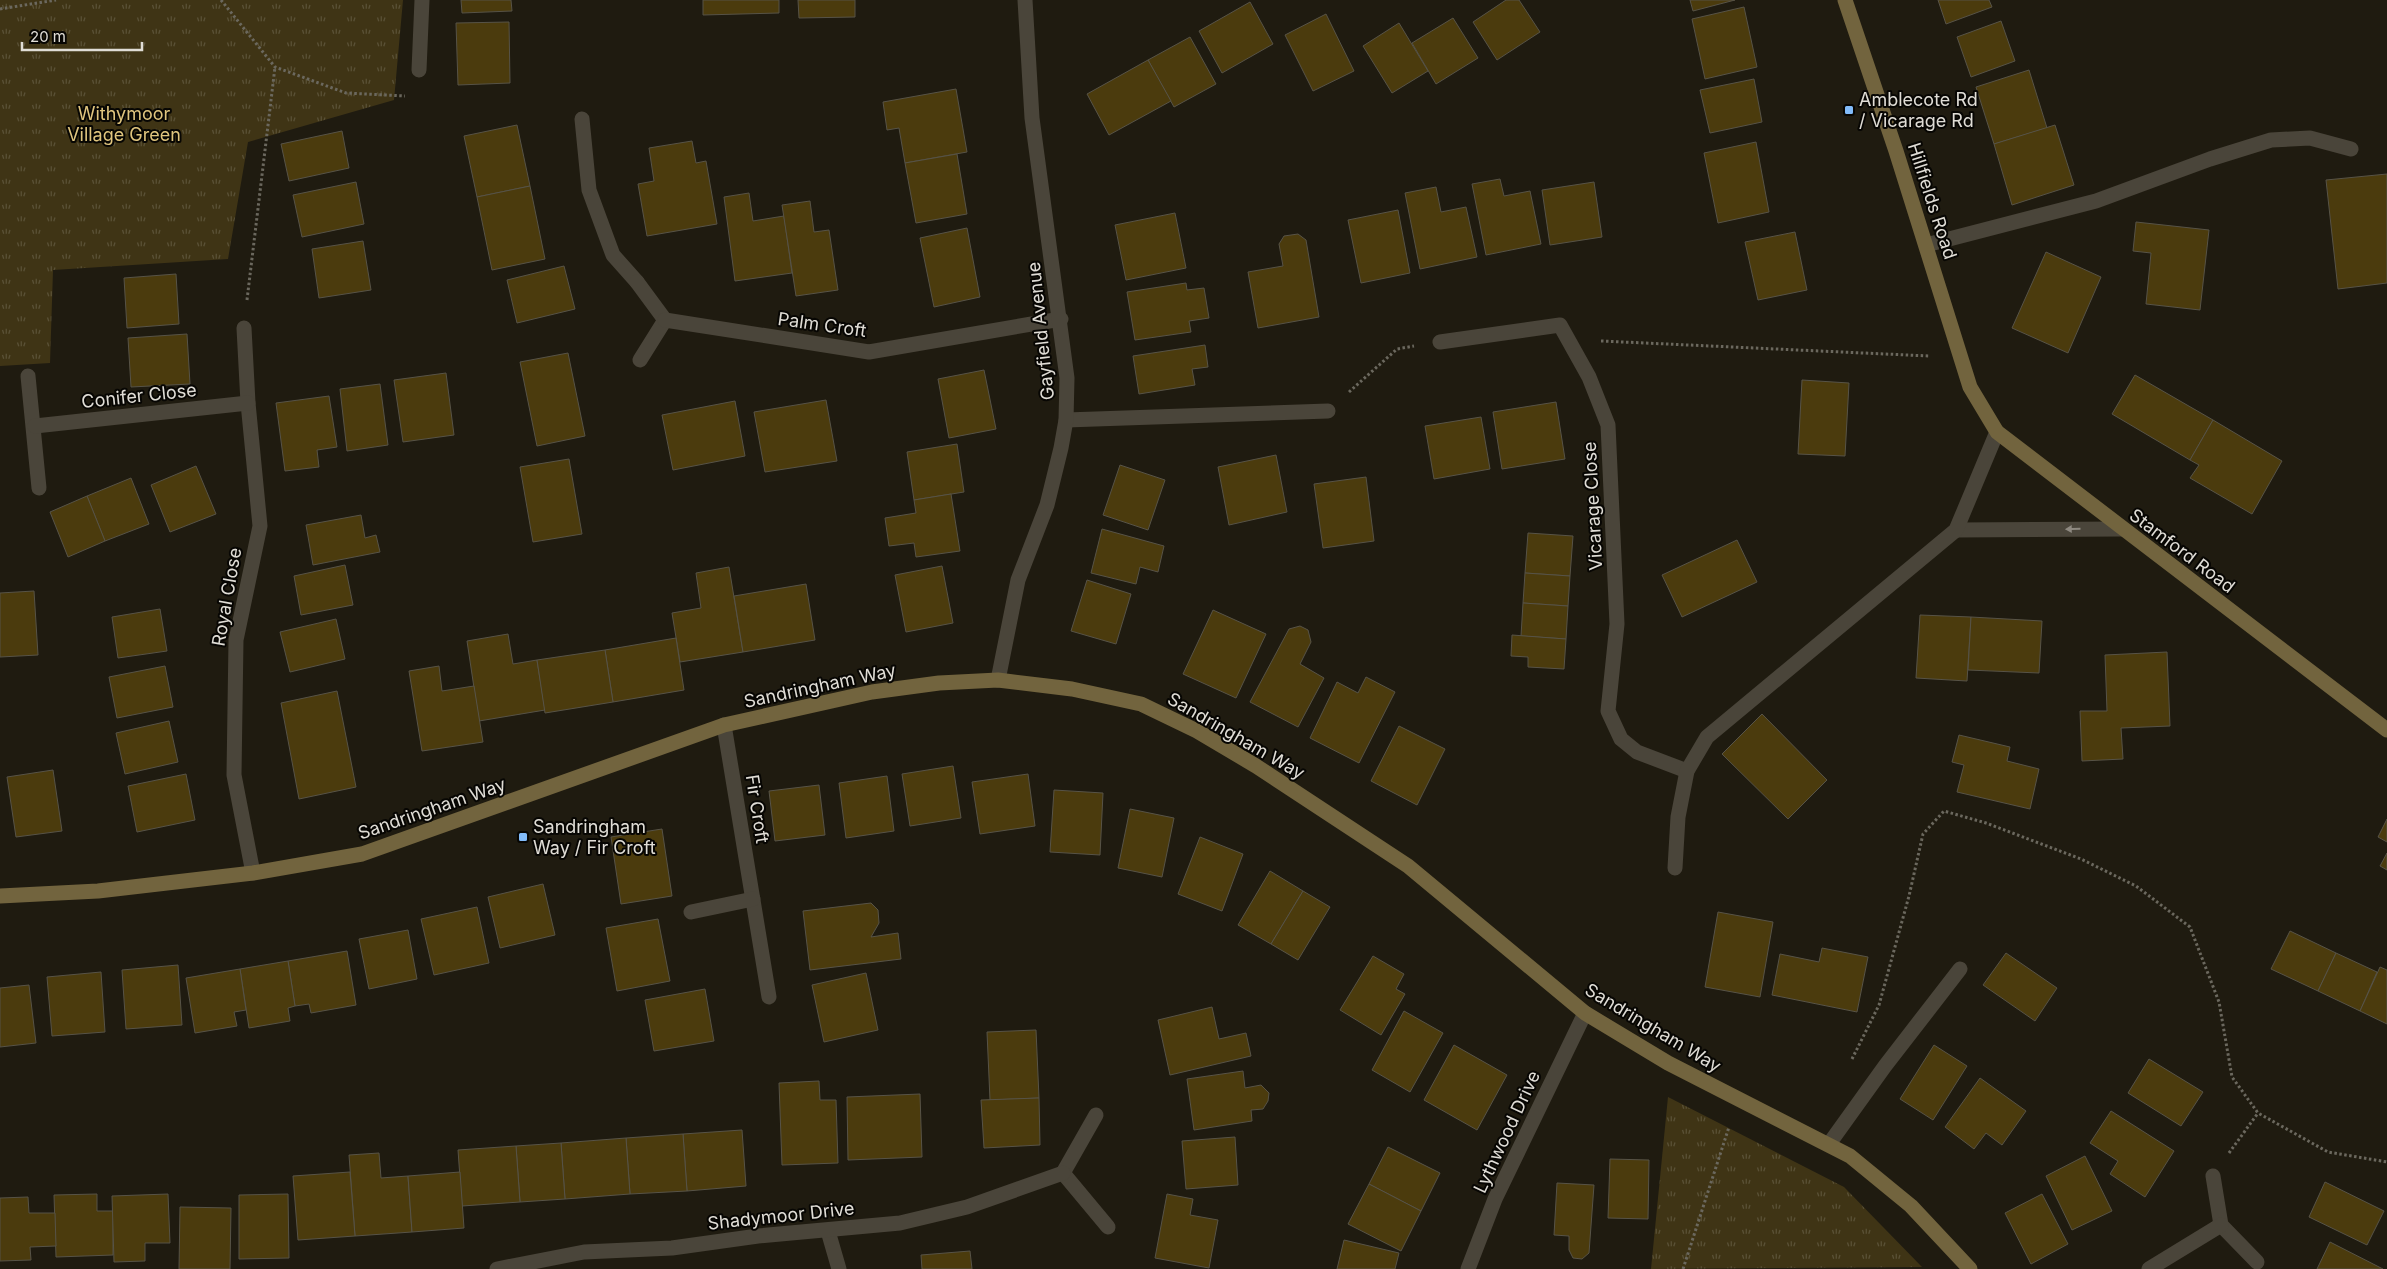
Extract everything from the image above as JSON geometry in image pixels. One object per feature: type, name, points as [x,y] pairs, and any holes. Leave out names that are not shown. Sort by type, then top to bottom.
[{"type":"street","points":[[419,70],[422,0]]},
{"type":"street","name":"Gayfield Avenue","points":[[998,680],[1018,580],[1047,505],[1066,420],[1067,378],[1061,318],[1032,118],[1025,0]]},
{"type":"street","name":"Hillfields Road","points":[[1845,0],[1926,244],[1970,387]]},
{"type":"street","points":[[582,119],[589,190],[613,255],[637,282],[665,320],[640,360]]},
{"type":"street","points":[[1926,244],[2096,201],[2210,159],[2271,140],[2310,138],[2350,149]]},
{"type":"street","name":"Palm Croft","points":[[665,320],[869,352],[1061,318]]},
{"type":"street","name":"Vicarage Close","points":[[1440,342],[1560,325],[1589,377],[1608,425],[1617,624],[1608,711],[1621,740],[1637,752],[1686,772]]},
{"type":"street","name":"Royal Close","points":[[244,328],[248,403],[260,526],[236,640],[234,775],[253,873]]},
{"type":"street","points":[[28,376],[35,426],[39,488]]},
{"type":"street","name":"Stamford Road","points":[[1970,387],[1997,432],[2121,529],[2387,730]]},
{"type":"street","name":"Conifer Close","points":[[35,426],[248,403]]},
{"type":"street","points":[[1066,420],[1328,411]]},
{"type":"street","points":[[1675,868],[1678,817],[1686,772],[1708,738],[1956,530],[1997,432]]},
{"type":"street","points":[[1956,530],[2121,529]]},
{"type":"street","name":"Sandringham Way","points":[[0,896],[98,891],[253,873],[362,854],[724,725],[872,692],[939,683],[998,680],[1072,689],[1141,704],[1197,731],[1256,766],[1408,866],[1585,1013],[1668,1063],[1850,1156],[1911,1206],[1970,1269]]},
{"type":"street","name":"Fir Croft","points":[[724,725],[769,997]]},
{"type":"street","points":[[691,912],[753,899]]},
{"type":"street","points":[[1829,1144],[1885,1066],[1960,969]]},
{"type":"street","name":"Lythwood Drive","points":[[1468,1269],[1495,1199],[1585,1013]]},
{"type":"street","points":[[1096,1115],[1063,1174],[1108,1227]]},
{"type":"street","name":"Shadymoor Drive","points":[[498,1269],[584,1252],[672,1248],[758,1236],[900,1223],[967,1207],[1063,1174]]},
{"type":"street","points":[[2213,1176],[2220,1225],[2257,1262]]},
{"type":"street","points":[[2149,1269],[2220,1225]]},
{"type":"street","points":[[828,1230],[839,1269]]},
{"type":"path","points":[[0,8],[56,0]]},
{"type":"path","points":[[221,0],[276,67],[346,94],[417,96],[419,70]]},
{"type":"path","points":[[244,328],[276,67]]},
{"type":"path","points":[[1568,340],[1961,357]]},
{"type":"path","points":[[1328,411],[1397,349],[1440,342]]},
{"type":"path","points":[[1848,1066],[1879,1005],[1909,896],[1923,834],[1944,811],[1986,823],[2081,859],[2136,886],[2190,927],[2219,1002],[2232,1077],[2258,1113],[2328,1152],[2387,1162]]},
{"type":"path","points":[[1683,1269],[1738,1098]]},
{"type":"path","points":[[2213,1176],[2258,1113]]},
{"type":"green space","name":"Withymoor Village Green","points":[[0,0],[403,0],[394,100],[248,142],[228,259],[53,270],[50,363],[0,366]]},
{"type":"green space","points":[[1668,1097],[1844,1187],[1922,1267],[1651,1269]]},
{"type":"building","points":[[461,0],[511,0],[512,11],[462,13]]},
{"type":"building","points":[[703,0],[779,0],[779,13],[703,15]]},
{"type":"building","points":[[798,0],[855,0],[855,17],[799,18]]},
{"type":"building","points":[[1506,0],[1519,0],[1540,32],[1497,60],[1473,22]]},
{"type":"building","points":[[1690,0],[1735,0],[1693,11]]},
{"type":"building","points":[[1938,0],[1989,0],[1992,7],[1946,24]]},
{"type":"building","points":[[1250,2],[1273,44],[1222,73],[1199,31]]},
{"type":"building","points":[[1744,7],[1757,67],[1705,79],[1692,19]]},
{"type":"building","points":[[1326,14],[1354,71],[1313,91],[1285,35]]},
{"type":"building","points":[[1453,18],[1478,58],[1436,84],[1412,43]]},
{"type":"building","points":[[2001,21],[2015,61],[1971,77],[1957,37]]},
{"type":"building","points":[[509,22],[510,83],[458,85],[456,23]]},
{"type":"building","points":[[1399,23],[1428,71],[1392,93],[1363,46]]},
{"type":"building","points":[[1190,37],[1216,84],[1174,107],[1148,60]]},
{"type":"building","points":[[1148,60],[1171,101],[1109,135],[1087,94]]},
{"type":"building","points":[[2029,70],[2047,128],[1994,144],[1976,87]]},
{"type":"building","points":[[1754,79],[1762,122],[1710,133],[1700,90]]},
{"type":"building","points":[[956,89],[967,152],[905,163],[899,128],[887,130],[883,102]]},
{"type":"building","points":[[517,125],[530,186],[477,197],[464,136]]},
{"type":"building","points":[[2055,125],[2074,185],[2012,205],[1994,144]]},
{"type":"building","points":[[342,131],[349,168],[289,181],[281,144]]},
{"type":"building","points":[[692,141],[696,163],[706,161],[717,224],[647,236],[638,184],[654,181],[649,148]]},
{"type":"building","points":[[1756,142],[1769,212],[1718,223],[1704,153]]},
{"type":"building","points":[[957,154],[967,214],[916,223],[905,163]]},
{"type":"building","points":[[2387,174],[2387,283],[2338,289],[2326,180]]},
{"type":"building","points":[[1500,179],[1504,196],[1530,191],[1541,244],[1486,255],[1472,184]]},
{"type":"building","points":[[356,182],[364,224],[302,237],[293,195]]},
{"type":"building","points":[[1594,182],[1602,237],[1550,245],[1542,190]]},
{"type":"building","points":[[530,186],[545,259],[492,270],[477,197]]},
{"type":"building","points":[[1436,187],[1441,212],[1466,207],[1477,257],[1420,269],[1405,193]]},
{"type":"building","points":[[749,193],[753,221],[784,216],[792,273],[735,281],[724,197]]},
{"type":"building","points":[[810,201],[814,232],[829,230],[838,290],[796,296],[782,205]]},
{"type":"building","points":[[1398,210],[1410,273],[1361,283],[1348,220]]},
{"type":"building","points":[[1175,213],[1186,268],[1126,280],[1115,225]]},
{"type":"building","points":[[2136,222],[2209,230],[2200,310],[2146,304],[2151,253],[2133,251]]},
{"type":"building","points":[[967,228],[980,297],[934,307],[920,238]]},
{"type":"building","points":[[1795,232],[1807,290],[1758,300],[1745,242]]},
{"type":"building","points":[[1298,234],[1306,240],[1319,317],[1258,328],[1248,272],[1283,266],[1279,244],[1284,236]]},
{"type":"building","points":[[363,241],[371,290],[319,298],[312,249]]},
{"type":"building","points":[[2046,252],[2101,277],[2068,353],[2012,328]]},
{"type":"building","points":[[564,266],[575,309],[517,323],[507,280]]},
{"type":"building","points":[[176,274],[179,324],[127,328],[124,278]]},
{"type":"building","points":[[1186,283],[1187,290],[1204,288],[1209,318],[1189,321],[1191,332],[1135,340],[1127,292]]},
{"type":"building","points":[[187,334],[190,384],[131,387],[128,338]]},
{"type":"building","points":[[1205,345],[1208,367],[1192,369],[1195,385],[1139,394],[1133,356]]},
{"type":"building","points":[[568,353],[585,436],[537,446],[520,362]]},
{"type":"building","points":[[984,370],[996,429],[949,438],[938,379]]},
{"type":"building","points":[[446,373],[454,435],[403,442],[394,380]]},
{"type":"building","points":[[2135,375],[2213,420],[2190,460],[2112,414]]},
{"type":"building","points":[[1802,380],[1849,383],[1845,456],[1798,454]]},
{"type":"building","points":[[380,384],[388,445],[347,451],[340,389]]},
{"type":"building","points":[[329,396],[337,447],[317,450],[319,467],[285,471],[276,403]]},
{"type":"building","points":[[826,400],[837,461],[765,472],[754,412]]},
{"type":"building","points":[[735,401],[745,456],[673,470],[662,415]]},
{"type":"building","points":[[1556,402],[1565,459],[1502,469],[1493,412]]},
{"type":"building","points":[[1481,417],[1490,469],[1434,479],[1425,426]]},
{"type":"building","points":[[2213,420],[2282,461],[2252,514],[2190,478],[2199,465],[2190,460]]},
{"type":"building","points":[[957,444],[964,492],[914,500],[907,452]]},
{"type":"building","points":[[1276,455],[1287,512],[1229,525],[1218,467]]},
{"type":"building","points":[[569,459],[582,534],[533,542],[520,467]]},
{"type":"building","points":[[1120,465],[1165,480],[1148,530],[1103,515]]},
{"type":"building","points":[[196,466],[216,514],[170,532],[151,485]]},
{"type":"building","points":[[1366,477],[1374,541],[1323,548],[1314,484]]},
{"type":"building","points":[[131,478],[149,524],[105,541],[87,496]]},
{"type":"building","points":[[951,494],[960,551],[916,557],[914,543],[889,546],[885,518],[916,513],[914,500]]},
{"type":"building","points":[[87,496],[105,541],[68,557],[50,512]]},
{"type":"building","points":[[361,515],[365,538],[376,535],[380,552],[313,565],[306,525]]},
{"type":"building","points":[[1102,529],[1164,546],[1158,572],[1140,567],[1136,584],[1091,573]]},
{"type":"building","points":[[1528,533],[1573,536],[1570,576],[1525,573]]},
{"type":"building","points":[[1737,540],[1757,582],[1682,617],[1662,575]]},
{"type":"building","points":[[345,565],[353,605],[301,615],[294,576]]},
{"type":"building","points":[[942,566],[953,623],[906,632],[895,575]]},
{"type":"building","points":[[729,567],[743,652],[680,662],[672,613],[701,608],[696,573]]},
{"type":"building","points":[[1525,573],[1570,576],[1568,606],[1523,603]]},
{"type":"building","points":[[1087,580],[1131,594],[1116,644],[1071,631]]},
{"type":"building","points":[[806,584],[815,640],[743,652],[734,596]]},
{"type":"building","points":[[34,591],[38,655],[0,657],[0,593]]},
{"type":"building","points":[[1523,603],[1568,606],[1566,639],[1521,636]]},
{"type":"building","points":[[160,609],[167,651],[118,658],[112,617]]},
{"type":"building","points":[[1213,610],[1266,634],[1236,698],[1183,674]]},
{"type":"building","points":[[1920,615],[1971,617],[1967,681],[1916,678]]},
{"type":"building","points":[[1971,617],[2042,621],[2039,673],[1968,670]]},
{"type":"building","points":[[336,619],[345,659],[290,672],[280,632]]},
{"type":"building","points":[[1300,626],[1308,630],[1311,642],[1300,664],[1324,678],[1298,727],[1250,702],[1289,629]]},
{"type":"building","points":[[508,634],[513,664],[537,660],[545,710],[479,721],[467,641]]},
{"type":"building","points":[[1512,635],[1566,639],[1564,669],[1528,667],[1528,657],[1511,656]]},
{"type":"building","points":[[676,638],[684,690],[613,702],[605,650]]},
{"type":"building","points":[[605,650],[613,702],[545,713],[537,660]]},
{"type":"building","points":[[2167,652],[2170,726],[2121,728],[2123,759],[2082,761],[2080,711],[2107,711],[2105,655]]},
{"type":"building","points":[[165,666],[173,707],[117,718],[109,677]]},
{"type":"building","points":[[439,666],[442,691],[474,686],[483,742],[422,751],[409,671]]},
{"type":"building","points":[[1366,677],[1395,692],[1359,763],[1310,738],[1337,682],[1358,693]]},
{"type":"building","points":[[337,691],[356,787],[299,799],[281,703]]},
{"type":"building","points":[[1762,714],[1827,780],[1788,819],[1722,754]]},
{"type":"building","points":[[169,721],[178,762],[125,774],[116,733]]},
{"type":"building","points":[[1399,726],[1445,749],[1417,805],[1371,781]]},
{"type":"building","points":[[1959,735],[2010,747],[2007,761],[2039,769],[2030,809],[1957,792],[1964,765],[1952,762]]},
{"type":"building","points":[[953,766],[961,818],[910,826],[902,774]]},
{"type":"building","points":[[53,770],[62,831],[16,837],[7,777]]},
{"type":"building","points":[[186,774],[195,820],[137,832],[128,786]]},
{"type":"building","points":[[1028,774],[1035,826],[980,834],[972,782]]},
{"type":"building","points":[[887,776],[894,831],[846,838],[839,783]]},
{"type":"building","points":[[819,785],[825,835],[775,841],[769,791]]},
{"type":"building","points":[[1054,790],[1103,793],[1100,855],[1050,852]]},
{"type":"building","points":[[1130,809],[1174,818],[1162,877],[1118,868]]},
{"type":"building","points":[[2387,819],[2387,842],[2378,837]]},
{"type":"building","points":[[662,829],[672,896],[621,904],[611,837]]},
{"type":"building","points":[[1200,837],[1243,854],[1222,911],[1178,894]]},
{"type":"building","points":[[2387,853],[2387,870],[2380,866]]},
{"type":"building","points":[[1270,871],[1303,891],[1271,944],[1238,925]]},
{"type":"building","points":[[543,884],[555,935],[500,948],[488,897]]},
{"type":"building","points":[[1303,891],[1330,907],[1298,960],[1271,944]]},
{"type":"building","points":[[871,903],[878,910],[879,923],[871,937],[898,933],[901,959],[810,970],[803,911]]},
{"type":"building","points":[[477,907],[489,963],[434,975],[421,919]]},
{"type":"building","points":[[1718,912],[1773,922],[1760,997],[1705,987]]},
{"type":"building","points":[[658,919],[670,981],[617,991],[606,928]]},
{"type":"building","points":[[408,930],[417,979],[369,989],[359,939]]},
{"type":"building","points":[[2290,931],[2336,953],[2318,991],[2271,969]]},
{"type":"building","points":[[1822,948],[1868,957],[1857,1012],[1772,995],[1780,954],[1819,962]]},
{"type":"building","points":[[347,951],[356,1005],[311,1013],[309,1004],[295,1006],[288,961]]},
{"type":"building","points":[[2006,953],[2057,988],[2035,1021],[1983,985]]},
{"type":"building","points":[[2336,953],[2377,972],[2360,1011],[2318,991]]},
{"type":"building","points":[[1373,956],[1404,974],[1396,989],[1405,994],[1381,1035],[1340,1010]]},
{"type":"building","points":[[288,961],[295,1006],[288,1008],[290,1021],[249,1028],[240,969]]},
{"type":"building","points":[[178,965],[182,1025],[126,1029],[122,970]]},
{"type":"building","points":[[2380,967],[2387,970],[2387,1024],[2360,1011]]},
{"type":"building","points":[[240,969],[246,1010],[234,1012],[237,1026],[195,1033],[186,978]]},
{"type":"building","points":[[101,972],[105,1032],[52,1036],[47,977]]},
{"type":"building","points":[[866,973],[878,1030],[824,1042],[812,985]]},
{"type":"building","points":[[29,985],[36,1043],[0,1047],[0,988]]},
{"type":"building","points":[[705,989],[714,1041],[654,1051],[645,1000]]},
{"type":"building","points":[[1212,1007],[1219,1039],[1246,1033],[1251,1056],[1170,1075],[1158,1020]]},
{"type":"building","points":[[1404,1011],[1443,1033],[1410,1092],[1372,1070]]},
{"type":"building","points":[[1036,1030],[1039,1098],[990,1100],[987,1032]]},
{"type":"building","points":[[1454,1045],[1507,1075],[1477,1130],[1424,1100]]},
{"type":"building","points":[[1934,1045],[1967,1066],[1933,1120],[1900,1099]]},
{"type":"building","points":[[2149,1059],[2203,1092],[2181,1126],[2128,1093]]},
{"type":"building","points":[[1243,1071],[1245,1088],[1261,1085],[1269,1093],[1268,1101],[1263,1109],[1251,1110],[1252,1121],[1194,1130],[1187,1079]]},
{"type":"building","points":[[1980,1078],[2026,1111],[2002,1145],[1986,1133],[1974,1149],[1945,1127]]},
{"type":"building","points":[[819,1081],[820,1100],[836,1100],[838,1163],[782,1165],[779,1083]]},
{"type":"building","points":[[920,1094],[922,1157],[848,1160],[847,1097]]},
{"type":"building","points":[[1039,1098],[1040,1145],[984,1148],[981,1100]]},
{"type":"building","points":[[2111,1111],[2174,1151],[2145,1197],[2110,1174],[2118,1161],[2090,1143]]},
{"type":"building","points":[[742,1130],[746,1186],[687,1191],[683,1134]]},
{"type":"building","points":[[683,1134],[687,1191],[630,1194],[626,1138]]},
{"type":"building","points":[[1235,1137],[1238,1185],[1186,1189],[1182,1141]]},
{"type":"building","points":[[626,1138],[630,1194],[565,1199],[561,1143]]},
{"type":"building","points":[[561,1143],[565,1199],[520,1202],[516,1146]]},
{"type":"building","points":[[516,1146],[520,1202],[462,1206],[458,1150]]},
{"type":"building","points":[[1388,1147],[1440,1173],[1421,1211],[1369,1184]]},
{"type":"building","points":[[379,1153],[381,1178],[408,1176],[412,1232],[355,1236],[349,1155]]},
{"type":"building","points":[[2085,1156],[2112,1211],[2072,1230],[2046,1176]]},
{"type":"building","points":[[1610,1159],[1649,1160],[1648,1219],[1608,1218]]},
{"type":"building","points":[[350,1172],[355,1236],[298,1240],[293,1176]]},
{"type":"building","points":[[460,1172],[464,1228],[412,1232],[408,1176]]},
{"type":"building","points":[[2325,1182],[2384,1211],[2367,1245],[2309,1217]]},
{"type":"building","points":[[1557,1183],[1594,1185],[1589,1253],[1582,1259],[1573,1258],[1569,1250],[1569,1236],[1554,1235]]},
{"type":"building","points":[[1369,1184],[1421,1211],[1401,1251],[1348,1224]]},
{"type":"building","points":[[97,1194],[97,1211],[113,1211],[113,1255],[56,1257],[54,1195]]},
{"type":"building","points":[[168,1194],[170,1243],[145,1243],[145,1261],[114,1262],[112,1196]]},
{"type":"building","points":[[288,1194],[289,1258],[239,1259],[239,1195]]},
{"type":"building","points":[[1167,1194],[1193,1199],[1190,1215],[1218,1220],[1209,1268],[1155,1258]]},
{"type":"building","points":[[2042,1194],[2068,1244],[2031,1264],[2005,1213]]},
{"type":"building","points":[[28,1197],[29,1213],[55,1213],[56,1246],[30,1247],[31,1260],[0,1261],[0,1198]]},
{"type":"building","points":[[180,1207],[231,1208],[230,1269],[179,1269]]},
{"type":"building","points":[[1344,1240],[1399,1253],[1395,1269],[1337,1269]]},
{"type":"building","points":[[2330,1242],[2383,1269],[2317,1269]]},
{"type":"building","points":[[970,1251],[972,1269],[922,1269],[921,1255]]},
{"type":"place","name":"Amblecote Rd / Vicarage Rd","points":[[1849,110]]},
{"type":"place","name":"Sandringham Way / Fir Croft","points":[[523,837]]}]
